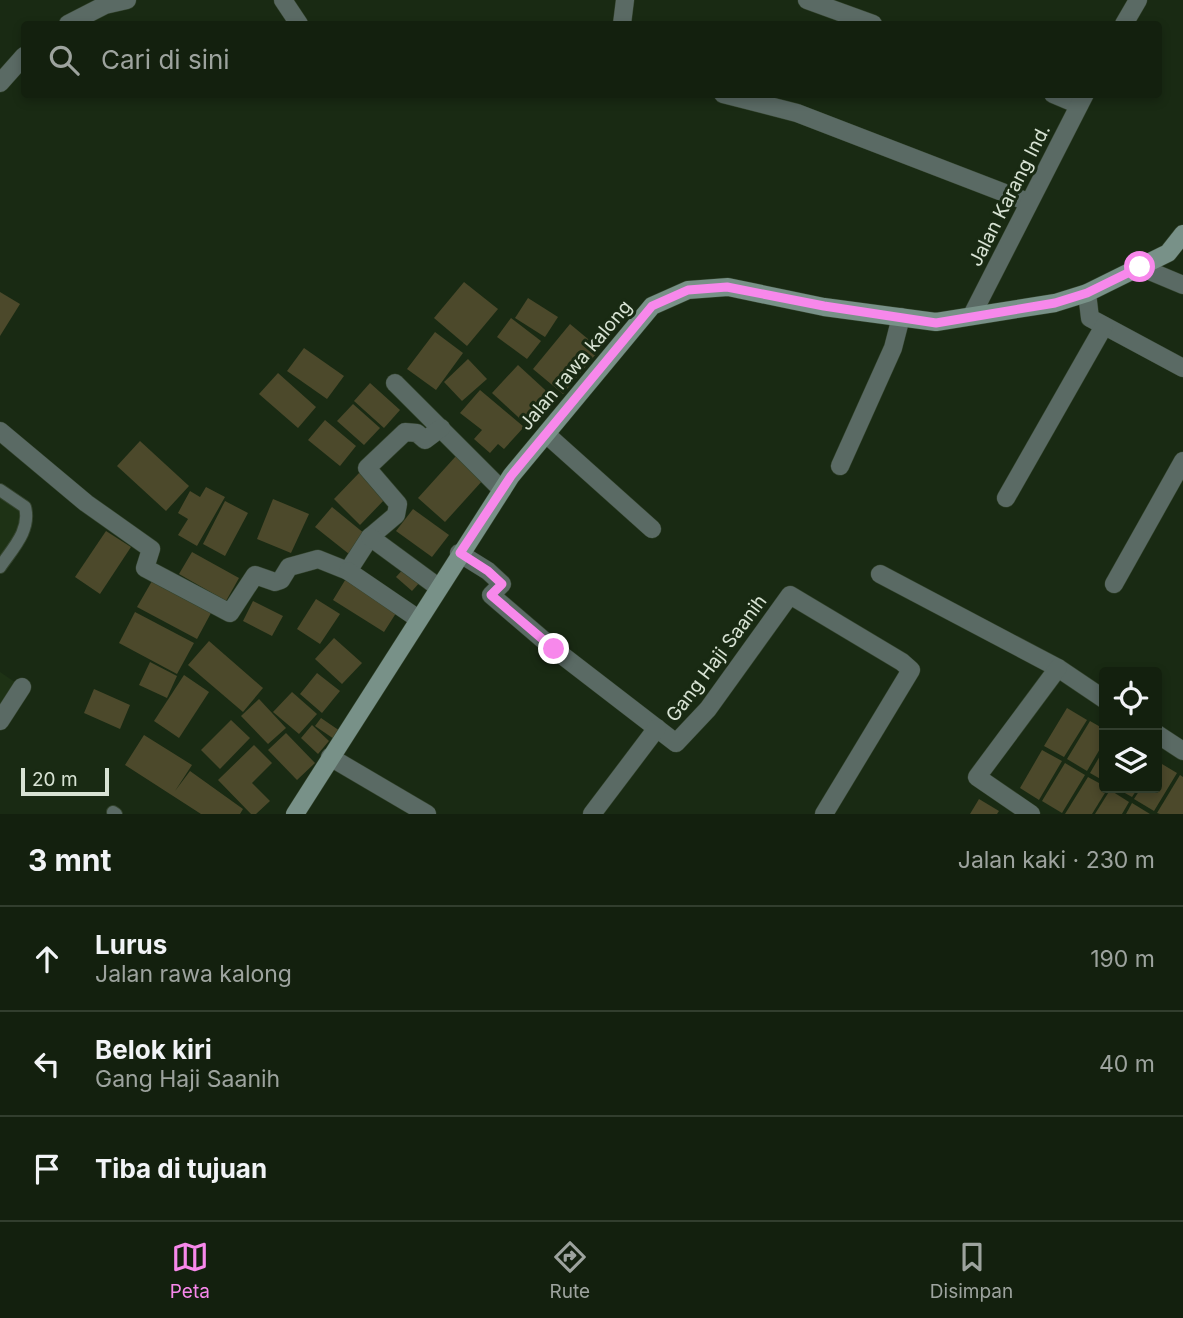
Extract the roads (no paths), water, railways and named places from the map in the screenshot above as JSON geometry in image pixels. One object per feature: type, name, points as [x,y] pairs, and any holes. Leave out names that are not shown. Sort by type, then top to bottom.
[{"type":"street","points":[[74,21],[104,5],[127,0]]},
{"type":"street","points":[[283,0],[297,21]]},
{"type":"street","points":[[622,21],[625,0]]},
{"type":"street","points":[[807,0],[865,21]]},
{"type":"street","points":[[1126,21],[1138,0]]},
{"type":"street","points":[[0,83],[21,59]]},
{"type":"street","points":[[739,98],[797,113],[1028,202]]},
{"type":"street","name":"Jalan Karang Ind.","points":[[972,315],[1082,100]]},
{"type":"street","name":"Jalan rawa kalong","points":[[295,814],[417,618],[502,490],[652,306],[688,290],[727,287],[824,306],[936,323],[1055,303],[1087,293],[1168,253],[1183,234]]},
{"type":"street","points":[[1140,267],[1183,285]]},
{"type":"street","points":[[1087,293],[1090,318],[1183,368]]},
{"type":"street","points":[[841,466],[892,348],[901,317]]},
{"type":"street","points":[[1006,498],[1104,326]]},
{"type":"street","points":[[395,383],[502,490]]},
{"type":"street","points":[[348,571],[370,537],[396,515],[398,504],[367,468],[405,432],[417,433],[425,440],[441,428]]},
{"type":"street","points":[[0,431],[86,503],[151,548],[145,568],[230,613],[254,575],[275,582],[281,580],[289,567],[318,559],[348,571],[417,618]]},
{"type":"street","points":[[546,433],[652,529]]},
{"type":"street","points":[[1114,584],[1183,461]]},
{"type":"street","points":[[370,537],[438,587]]},
{"type":"street","name":"Gang Haji Saanih","points":[[460,553],[488,571],[502,584],[491,595],[677,743],[708,709],[790,595],[906,666],[911,670],[824,814]]},
{"type":"street","points":[[880,574],[1058,668],[1099,696]]},
{"type":"street","points":[[1031,814],[977,777],[1058,668]]},
{"type":"street","points":[[0,721],[22,687]]},
{"type":"street","points":[[592,814],[657,728]]},
{"type":"street","points":[[1162,737],[1183,751]]},
{"type":"street","points":[[330,757],[427,814]]},
{"type":"lane","points":[[0,490],[25,507],[28,517],[25,529],[0,567]]}]
